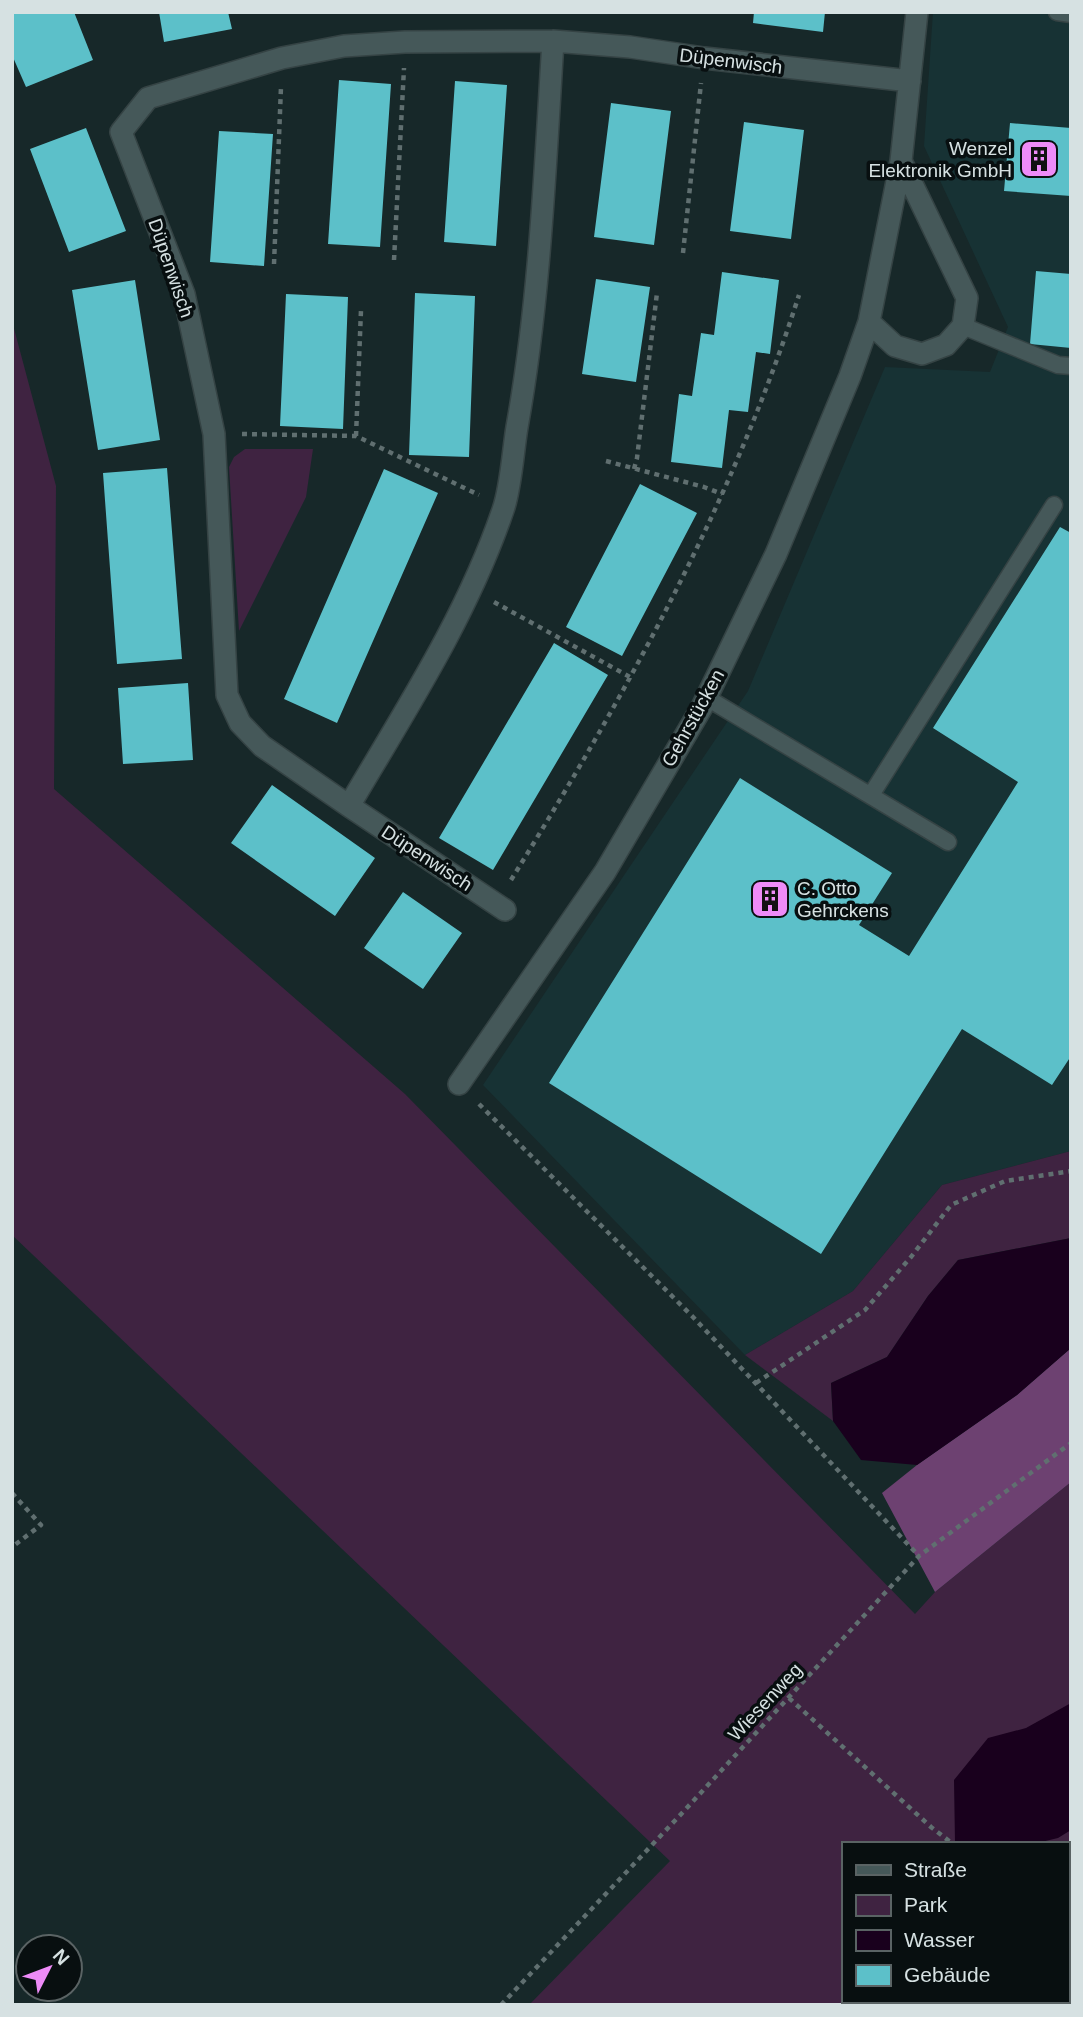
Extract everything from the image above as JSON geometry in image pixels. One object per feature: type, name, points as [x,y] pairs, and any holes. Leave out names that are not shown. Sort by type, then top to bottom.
[{"type":"street","name":"Gehrstücken","points":[[459,1084],[606,872],[707,698],[776,554],[850,376],[869,321],[901,161],[917,12]]},
{"type":"street","name":"Düpenwisch","points":[[500,907],[262,746],[240,723],[227,695],[214,434],[184,294],[121,132],[148,98],[282,58],[344,46],[405,42],[553,41],[629,47],[910,81]]},
{"type":"street","points":[[349,806],[412,700],[471,590],[505,508],[526,377],[541,241],[553,41]]},
{"type":"street","points":[[869,321],[895,346],[922,354],[946,345],[963,326],[967,298],[901,161]]},
{"type":"lane","points":[[1057,12],[1071,14]]},
{"type":"lane","points":[[963,326],[1058,365],[1071,366]]},
{"type":"lane","points":[[871,795],[1054,505]]},
{"type":"lane","points":[[707,698],[948,842]]},
{"type":"path","points":[[394,260],[405,42]]},
{"type":"path","points":[[274,264],[282,58]]},
{"type":"path","points":[[683,253],[704,58]]},
{"type":"path","points":[[634,469],[657,292]]},
{"type":"path","points":[[500,907],[533,844],[630,677],[681,578],[722,494],[779,357],[799,295]]},
{"type":"path","points":[[356,436],[361,310]]},
{"type":"path","points":[[214,434],[356,436],[505,508]]},
{"type":"path","points":[[606,461],[722,494]]},
{"type":"path","points":[[471,590],[630,677]]},
{"type":"path","points":[[459,1084],[692,1315],[919,1556]]},
{"type":"path","points":[[756,1382],[864,1310],[911,1258],[951,1205],[1005,1181],[1071,1171]]},
{"type":"path","name":"Wiesenweg","points":[[501,2005],[919,1556],[1071,1443]]},
{"type":"path","points":[[12,1493],[41,1525],[12,1548]]},
{"type":"path","points":[[789,1697],[951,1842]]},
{"type":"shaded area","points":[[933,12],[1071,12],[1071,1151],[942,1185],[853,1291],[745,1355],[483,1085],[748,691],[885,367],[990,372],[1008,327],[924,146]]},
{"type":"shaded area","points":[[1071,1348],[1071,1482],[935,1592],[882,1493],[1017,1395]]},
{"type":"green space","points":[[12,321],[56,486],[54,789],[405,1094],[915,1614],[935,1592],[1071,1482],[1071,2005],[529,2005],[670,1861],[12,1235]]},
{"type":"green space","points":[[245,449],[313,449],[306,497],[239,631],[229,467],[234,457]]},
{"type":"green space","points":[[1071,1151],[1071,1238],[958,1260],[928,1296],[887,1357],[831,1383],[833,1421],[745,1355],[853,1291],[942,1185]]},
{"type":"water","points":[[1071,1238],[1071,1348],[1017,1395],[917,1465],[861,1460],[833,1421],[831,1383],[887,1357],[928,1296],[958,1260]]},
{"type":"water","points":[[1071,1703],[1071,1830],[1058,1838],[1041,1842],[955,1842],[954,1780],[988,1738],[1026,1728]]},
{"type":"building","points":[[12,12],[74,12],[93,60],[26,87],[12,55]]},
{"type":"building","points":[[159,12],[228,12],[232,29],[164,42]]},
{"type":"building","points":[[754,12],[825,12],[823,32],[753,23]]},
{"type":"building","points":[[339,80],[391,84],[380,247],[328,244]]},
{"type":"building","points":[[455,81],[507,85],[496,246],[444,242]]},
{"type":"building","points":[[611,103],[671,111],[654,245],[594,237]]},
{"type":"building","points":[[744,122],[804,130],[791,239],[730,231]]},
{"type":"building","name":"Wenzel Elektronik GmbH","points":[[1010,123],[1071,128],[1071,196],[1004,191]]},
{"type":"building","points":[[86,128],[126,231],[69,252],[30,149]]},
{"type":"building","points":[[219,131],[273,134],[264,266],[210,262]]},
{"type":"building","points":[[1036,271],[1071,274],[1071,348],[1030,344]]},
{"type":"building","points":[[722,272],[779,280],[770,354],[756,352],[748,412],[729,410],[722,468],[671,462],[679,394],[692,396],[701,333],[714,335]]},
{"type":"building","points":[[596,279],[650,287],[636,382],[582,374]]},
{"type":"building","points":[[135,280],[160,440],[98,450],[72,290]]},
{"type":"building","points":[[415,293],[475,296],[469,457],[409,455]]},
{"type":"building","points":[[286,294],[348,297],[343,429],[280,426]]},
{"type":"building","points":[[167,468],[182,659],[117,664],[103,473]]},
{"type":"building","points":[[384,469],[438,493],[337,723],[284,699]]},
{"type":"building","points":[[640,484],[697,513],[622,656],[566,627]]},
{"type":"building","name":"C. Otto Gehrckens","points":[[1060,527],[1071,533],[1071,1056],[1052,1085],[962,1029],[821,1254],[549,1083],[740,778],[892,873],[859,925],[909,956],[1018,782],[933,728]]},
{"type":"building","points":[[554,643],[608,675],[493,870],[439,838]]},
{"type":"building","points":[[188,683],[193,760],[123,764],[118,688]]},
{"type":"building","points":[[272,785],[375,858],[335,916],[231,843]]},
{"type":"building","points":[[403,892],[462,933],[423,989],[364,948]]},
{"type":"place","name":"Wenzel Elektronik GmbH","points":[[1039,159]]},
{"type":"place","name":"C. Otto Gehrckens","points":[[770,899]]}]
